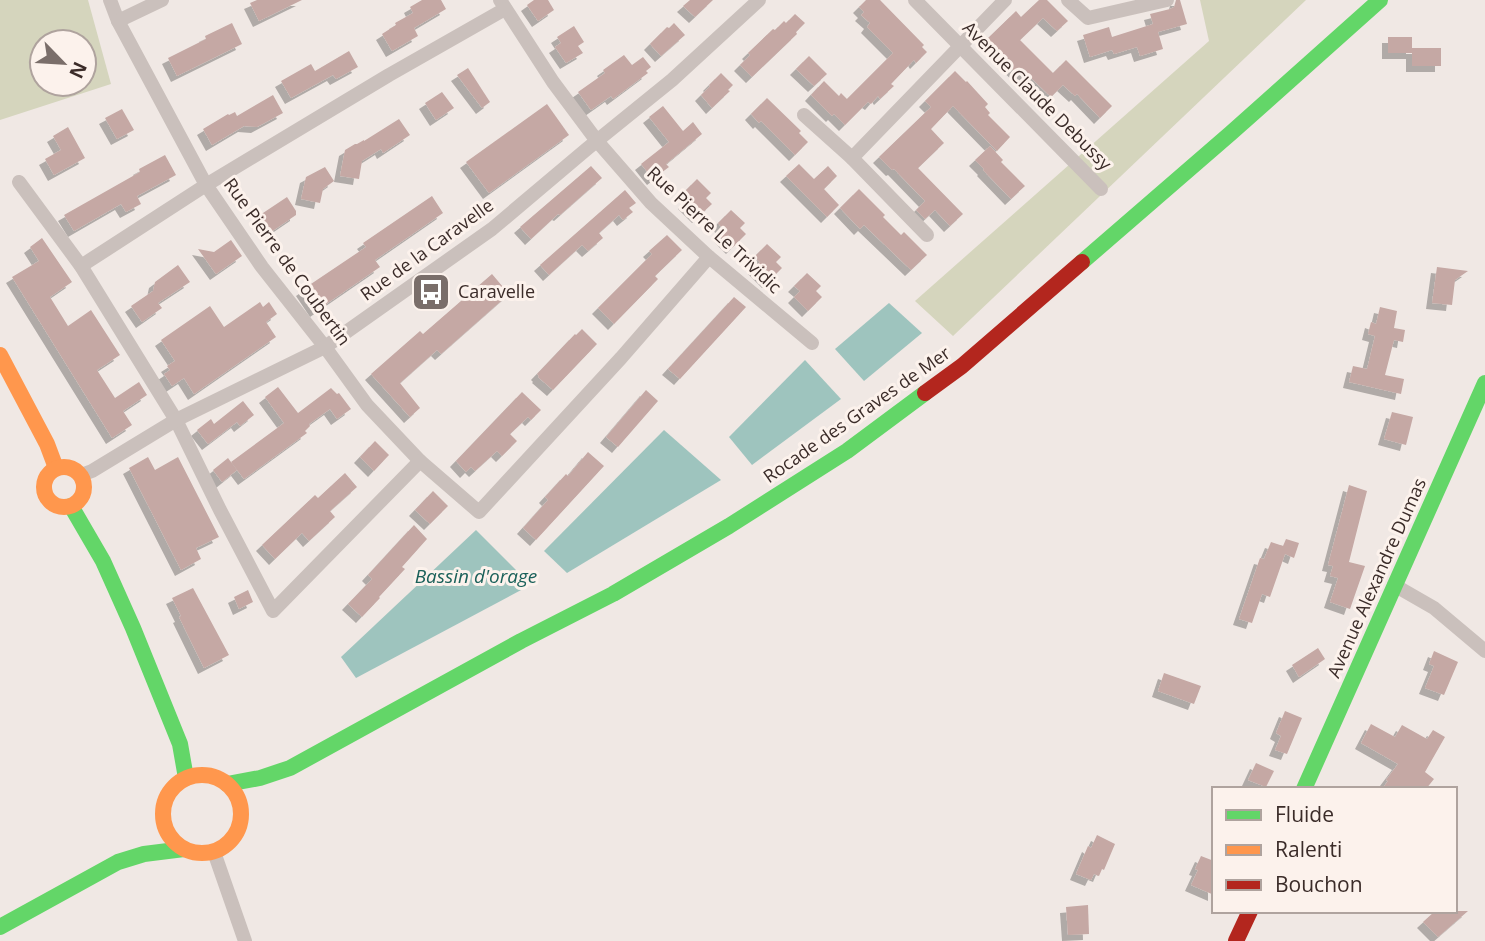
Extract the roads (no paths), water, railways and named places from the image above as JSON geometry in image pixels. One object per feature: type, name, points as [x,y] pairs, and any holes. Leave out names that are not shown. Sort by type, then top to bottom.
[{"type":"main road","name":"Rocade des Graves de Mer","points":[[227,784],[260,778],[290,768],[521,641],[613,594],[729,526],[847,451],[962,366],[1380,0]]},
{"type":"main road","points":[[0,355],[47,444],[56,468]]},
{"type":"main road","name":"Avenue Alexandre Dumas","points":[[1305,787],[1485,383]]},
{"type":"main road","points":[[70,467],[81,475],[83,493],[71,506],[52,503],[44,491],[46,478],[56,468],[70,467]]},
{"type":"main road","points":[[71,506],[103,561],[133,628],[180,744],[186,778]]},
{"type":"main road","name":"Rocade des Graves de Mer","points":[[241,818],[257,798],[290,768]]},
{"type":"main road","points":[[118,862],[146,835],[163,810],[167,797],[175,786],[186,778],[211,776],[227,784],[239,800],[242,813],[235,837],[225,847],[201,854],[178,846],[169,836],[164,824],[163,810]]},
{"type":"main road","points":[[0,927],[118,862],[144,854],[184,849]]},
{"type":"main road","points":[[1236,941],[1249,913]]},
{"type":"street","name":"Rue Pierre de Coubertin","points":[[110,0],[118,21],[206,185],[262,267],[326,347],[367,405],[420,461],[479,512],[621,358],[709,257]]},
{"type":"street","points":[[118,21],[162,0]]},
{"type":"street","name":"Rue de la Caravelle","points":[[81,475],[176,420],[326,347],[492,229],[672,80],[759,0]]},
{"type":"street","name":"Avenue Claude Debussy","points":[[915,0],[1101,189]]},
{"type":"street","points":[[852,158],[1005,0]]},
{"type":"street","points":[[1068,0],[1088,18],[1167,0]]},
{"type":"street","points":[[81,266],[206,185],[502,5]]},
{"type":"street","name":"Rue Pierre Le Trividic","points":[[502,5],[553,82],[597,141],[651,203],[709,257],[812,343]]},
{"type":"street","points":[[804,115],[852,158],[927,235]]},
{"type":"street","points":[[19,182],[81,266],[176,420],[273,611],[420,461]]},
{"type":"street","points":[[1394,584],[1434,608],[1485,651]]},
{"type":"street","points":[[214,852],[245,941]]},
{"type":"water","points":[[889,303],[922,333],[864,381],[835,349]]},
{"type":"water","points":[[805,360],[841,399],[752,465],[729,437]]},
{"type":"water","name":"Bassin d'orage","points":[[664,430],[721,480],[567,573],[544,551]]},
{"type":"water","name":"Bassin d'orage","points":[[476,530],[519,573],[523,589],[356,678],[341,657]]},
{"type":"place","name":"Caravelle","points":[[431,292]]}]
